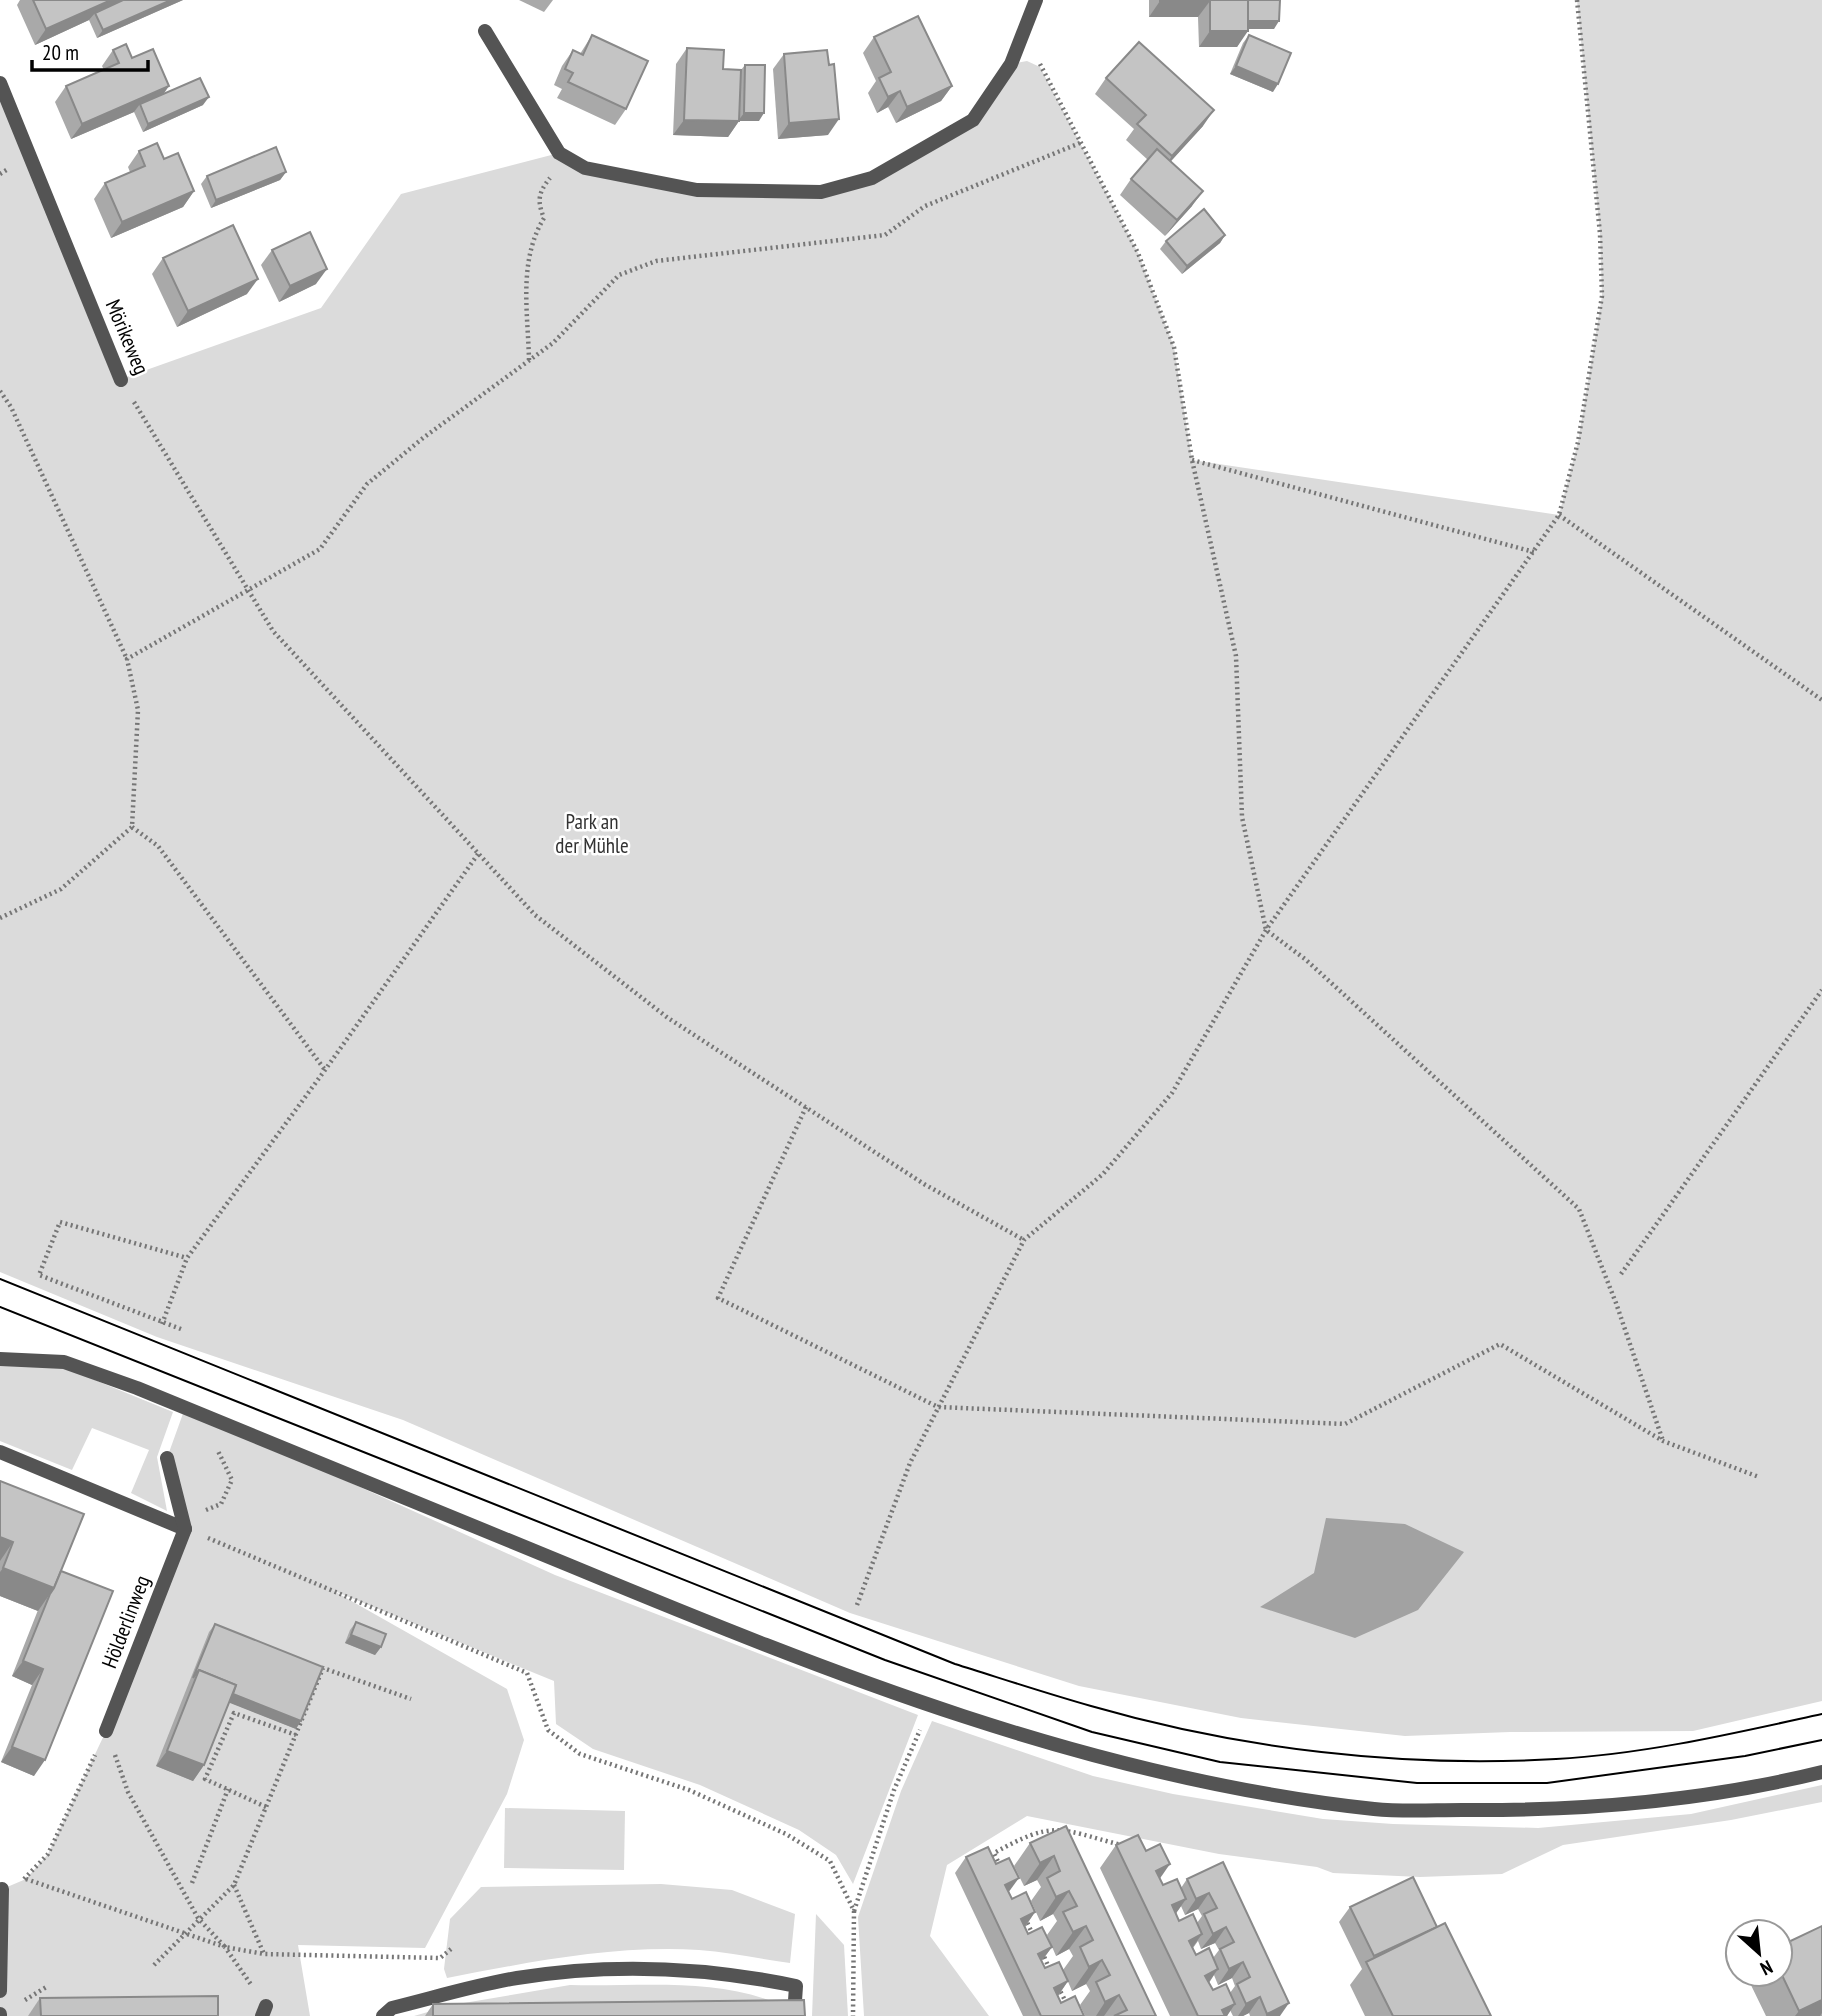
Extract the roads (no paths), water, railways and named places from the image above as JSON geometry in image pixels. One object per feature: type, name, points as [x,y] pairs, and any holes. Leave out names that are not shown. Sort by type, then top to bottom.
[{"type":"street","points":[[485,31],[559,153],[585,168],[697,190],[821,192],[872,178],[973,120],[1011,64],[1036,0]]},
{"type":"street","name":"Mörikeweg","points":[[0,83],[121,380]]},
{"type":"street","points":[[0,1359],[64,1362],[137,1388],[680,1611],[929,1706],[1068,1750],[1240,1788],[1377,1809],[1518,1811],[1704,1797],[1822,1772]]},
{"type":"street","points":[[0,1452],[185,1528]]},
{"type":"street","points":[[167,1458],[177,1511],[185,1528]]},
{"type":"street","name":"Hölderlinweg","points":[[106,1731],[185,1528]]},
{"type":"street","points":[[0,1992],[2,1889]]},
{"type":"street","points":[[383,2016],[392,2008],[516,1978],[572,1972],[677,1969],[745,1975],[796,1986],[794,2016]]},
{"type":"tram line","points":[[0,1279],[955,1664],[1147,1721],[1205,1734],[1321,1752],[1380,1758],[1498,1761],[1623,1753],[1822,1714]]},
{"type":"tram line","points":[[0,1307],[885,1660],[1092,1732],[1220,1762],[1417,1783],[1547,1783],[1745,1756],[1822,1740]]},
{"type":"park label","name":"Park an der Mühle","points":[[592,834]]}]
